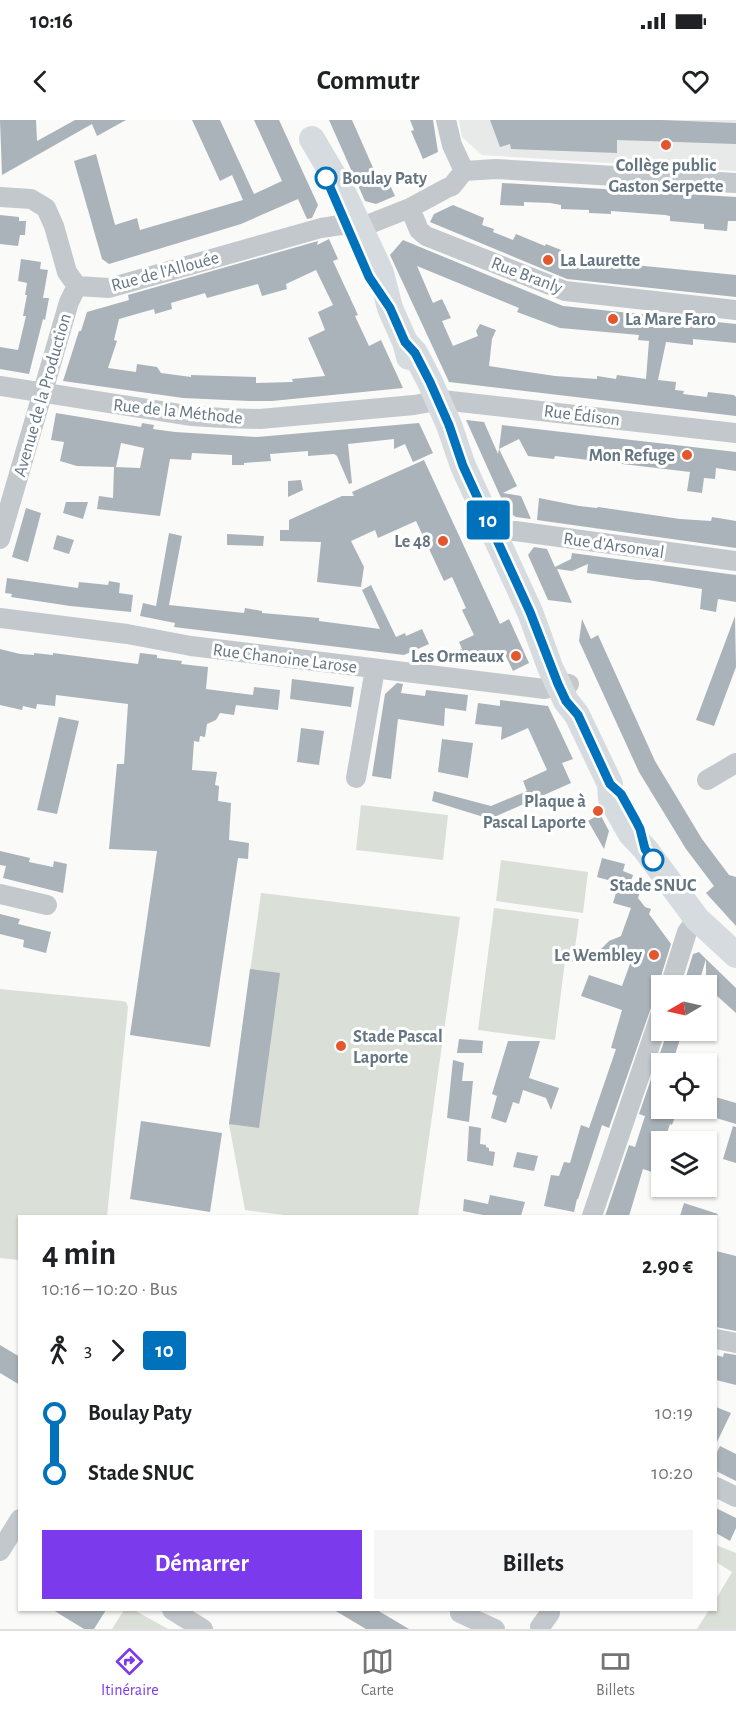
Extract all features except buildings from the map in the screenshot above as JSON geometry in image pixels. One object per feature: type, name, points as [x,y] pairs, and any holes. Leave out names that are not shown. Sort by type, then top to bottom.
[{"type":"main road","points":[[308,129],[332,194],[352,226],[369,277],[390,308],[405,342],[415,353],[433,402],[564,684],[566,701],[578,715],[610,784],[611,799],[631,834],[697,918],[736,955]]},
{"type":"street","points":[[446,120],[452,145],[464,171],[496,169],[736,183]]},
{"type":"street","name":"Rue de l'Allouée","points":[[77,286],[110,288],[321,228],[372,224],[410,208],[452,186],[464,171]]},
{"type":"street","points":[[0,197],[31,199],[46,208],[54,226],[67,272],[77,286]]},
{"type":"street","name":"Rue Branly","points":[[410,208],[419,230],[426,236],[565,291],[736,310]]},
{"type":"street","name":"Avenue de la Production","points":[[0,539],[6,503],[69,302],[77,286]]},
{"type":"street","name":"Rue de la Méthode","points":[[0,386],[192,416],[223,418],[260,419],[433,402]]},
{"type":"street","name":"Rue Édison","points":[[433,402],[453,400],[736,433]]},
{"type":"street","name":"Rue d'Arsonval","points":[[493,531],[515,531],[736,561]]},
{"type":"street","name":"Rue Chanoine Larose","points":[[0,618],[127,634],[191,646],[545,689],[564,684]]},
{"type":"street","points":[[356,778],[375,669]]},
{"type":"street","points":[[707,780],[736,763]]},
{"type":"street","points":[[0,894],[46,905]]},
{"type":"street","points":[[673,975],[687,932],[697,918]]},
{"type":"street","points":[[592,1215],[651,1041]]},
{"type":"street","points":[[717,1339],[736,1343]]},
{"type":"street","points":[[717,1488],[736,1497]]},
{"type":"street","points":[[0,1551],[18,1523]]},
{"type":"street","points":[[174,1611],[203,1629]]},
{"type":"street","points":[[458,1617],[495,1629]]},
{"type":"shaded area","name":"Collège public Gaston Serpette","points":[[459,120],[736,120],[736,171],[482,155],[462,137]]},
{"type":"shaded area","points":[[361,805],[448,815],[443,860],[356,850]]},
{"type":"shaded area","points":[[501,860],[588,872],[583,913],[496,901]]},
{"type":"shaded area","name":"Stade Pascal Laporte","points":[[261,893],[460,917],[418,1215],[284,1215],[245,1210],[229,1124]]},
{"type":"shaded area","points":[[494,908],[579,919],[573,962],[565,961],[555,1040],[478,1030]]},
{"type":"shaded area","points":[[0,989],[126,1002],[128,1007],[107,1215],[18,1215],[18,1260],[0,1258]]},
{"type":"shaded area","points":[[717,1545],[736,1553],[736,1629],[697,1629],[708,1611],[717,1611],[717,1597],[732,1572],[717,1563]]},
{"type":"shaded area","points":[[123,1611],[136,1611],[168,1629],[112,1629]]},
{"type":"bus line","name":"10","points":[[326,178],[369,277],[384,297],[405,342],[415,353],[430,382],[449,425],[463,466],[530,612],[550,667],[566,701],[578,715],[610,784],[621,794],[640,829],[645,849],[653,860]]},
{"type":"place","name":"Collège public Gaston Serpette","points":[[666,145]]},
{"type":"place","name":"Boulay Paty","points":[[326,178]]},
{"type":"place","name":"La Laurette","points":[[548,260]]},
{"type":"place","name":"La Mare Faro","points":[[613,319]]},
{"type":"place","name":"Mon Refuge","points":[[687,455]]},
{"type":"place","name":"Le 48","points":[[443,541]]},
{"type":"place","name":"Les Ormeaux","points":[[516,656]]},
{"type":"place","name":"Plaque à Pascal Laporte","points":[[598,811]]},
{"type":"place","name":"Stade SNUC","points":[[653,860]]},
{"type":"place","name":"Le Wembley","points":[[654,955]]},
{"type":"place","name":"Stade Pascal Laporte","points":[[341,1046]]}]
